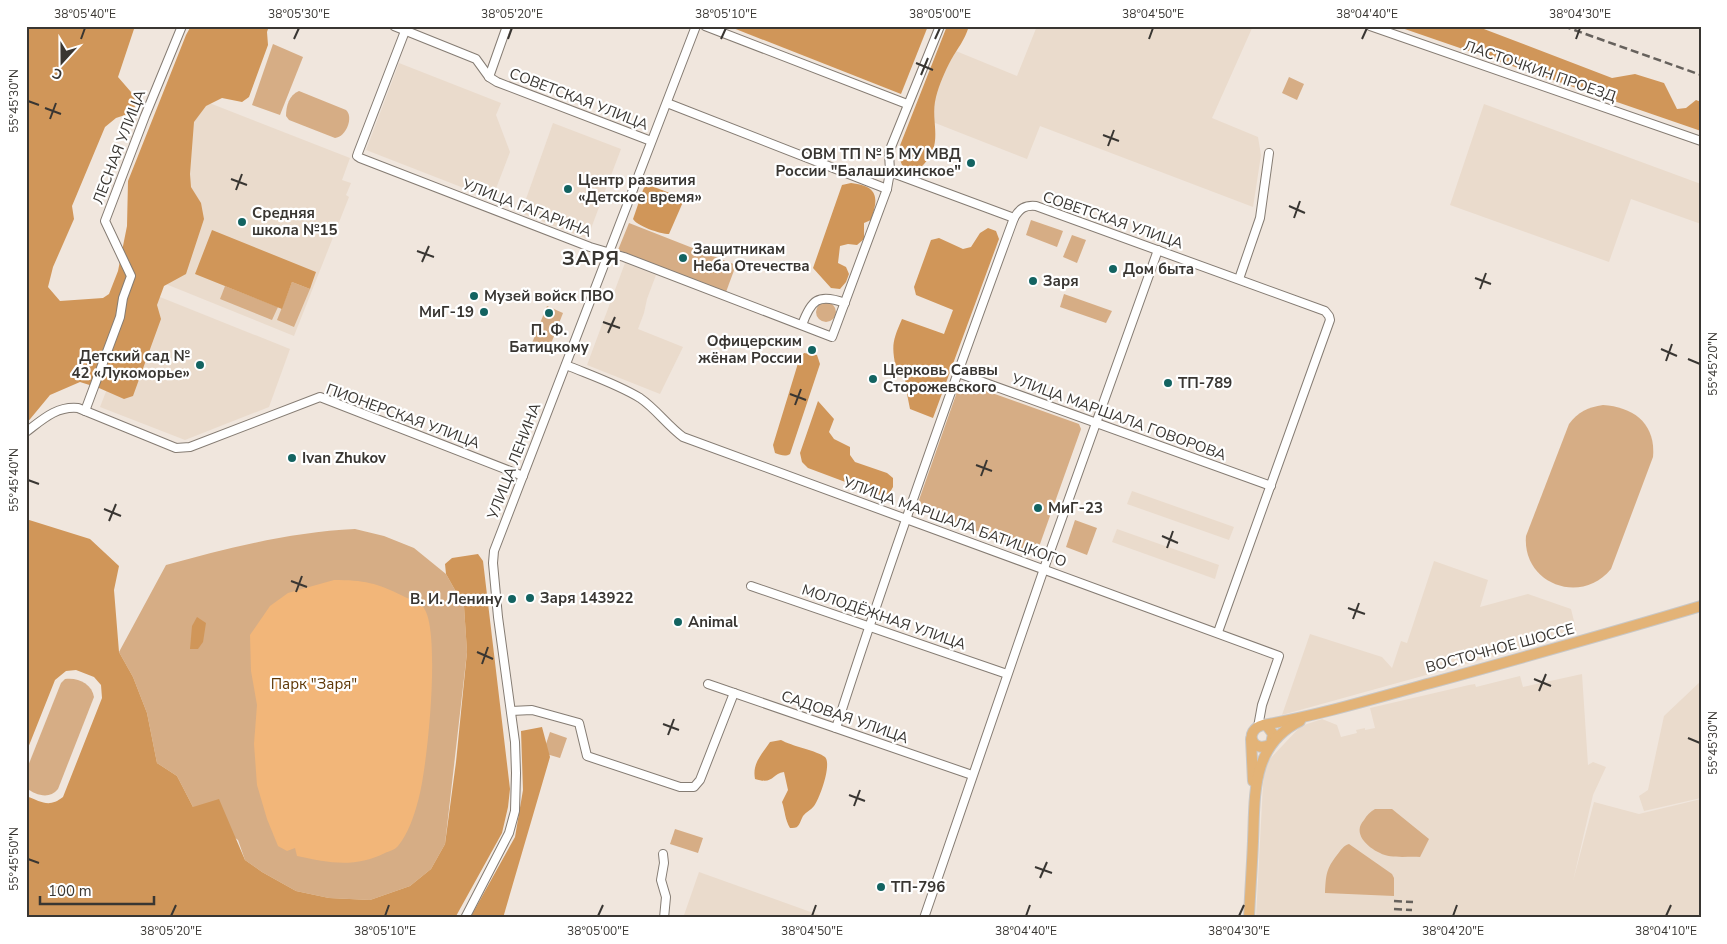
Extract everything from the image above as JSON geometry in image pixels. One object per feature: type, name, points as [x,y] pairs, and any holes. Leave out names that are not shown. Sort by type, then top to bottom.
[{"type":"main road","name":"ВОСТОЧНОЕ ШОССЕ","points":[[1249,918],[1257,729],[1308,717],[1586,640],[1701,606]]},
{"type":"main road","name":"ВОСТОЧНОЕ ШОССЕ","points":[[1254,805],[1256,784],[1261,765],[1271,744],[1290,727],[1308,717]]},
{"type":"main road","points":[[1267,726],[1272,730],[1274,738],[1271,744],[1264,748],[1254,744],[1257,729],[1267,726]]},
{"type":"street","name":"ЛЕСНАЯ УЛИЦА","points":[[81,410],[120,317],[123,298],[131,276],[105,221],[182,26]]},
{"type":"street","name":"СОВЕТСКАЯ УЛИЦА","points":[[394,26],[406,28],[476,59],[488,77],[497,82],[651,141]]},
{"type":"street","points":[[488,77],[507,26]]},
{"type":"street","name":"УЛИЦА ЛЕНИНА","points":[[465,918],[509,832],[515,811],[516,773],[511,711],[498,617],[493,563],[494,551],[696,26]]},
{"type":"street","points":[[705,26],[907,104]]},
{"type":"street","points":[[802,325],[807,310],[817,300],[830,298],[845,303],[887,189],[890,172],[889,152],[940,26]]},
{"type":"street","name":"ЛАСТОЧКИН ПРОЕЗД","points":[[1370,26],[1701,141]]},
{"type":"street","name":"УЛИЦА ГАГАРИНА","points":[[406,28],[358,153],[357,156],[360,158],[590,247],[609,252],[832,337],[845,303]]},
{"type":"street","name":"СОВЕТСКАЯ УЛИЦА","points":[[667,103],[887,189]]},
{"type":"street","points":[[1239,280],[1260,218],[1269,153]]},
{"type":"street","points":[[836,728],[868,626],[1014,218],[890,172]]},
{"type":"street","name":"СОВЕТСКАЯ УЛИЦА","points":[[1014,218],[1018,211],[1026,206],[1036,206],[1324,311],[1329,316],[1330,320],[1271,486]]},
{"type":"street","points":[[924,918],[1044,569],[1158,250]]},
{"type":"street","name":"УЛИЦА МАРШАЛА БАТИЦКОГО","points":[[566,365],[617,386],[640,398],[683,437],[1279,656],[1262,705],[1257,729]]},
{"type":"street","name":"УЛИЦА МАРШАЛА ГОВОРОВА","points":[[958,373],[1271,486]]},
{"type":"street","name":"ПИОНЕРСКАЯ УЛИЦА","points":[[81,410],[176,448],[190,448],[320,397],[523,476]]},
{"type":"street","points":[[26,432],[56,410],[67,407],[81,410]]},
{"type":"street","points":[[1218,632],[1271,486]]},
{"type":"street","name":"МОЛОДЁЖНАЯ УЛИЦА","points":[[751,586],[1008,674]]},
{"type":"street","name":"САДОВАЯ УЛИЦА","points":[[708,684],[972,775]]},
{"type":"street","points":[[511,711],[532,710],[580,724],[587,756],[680,787],[694,787],[700,780],[734,693]]},
{"type":"street","points":[[664,854],[661,880],[666,897],[664,918]]},
{"type":"shaded area","points":[[26,26],[135,26],[118,77],[131,92],[137,103],[131,113],[116,118],[105,127],[72,206],[74,219],[53,267],[48,287],[60,301],[103,298],[109,294],[118,271],[127,226],[128,181],[191,26],[269,26],[267,32],[268,45],[249,97],[242,102],[222,98],[206,106],[194,122],[190,174],[191,187],[201,203],[204,219],[186,274],[164,286],[157,305],[161,319],[133,396],[124,399],[80,382],[50,395],[26,424]]},
{"type":"shaded area","points":[[728,26],[928,26],[901,94]]},
{"type":"shaded area","points":[[947,26],[969,26],[937,92],[934,107],[935,143],[932,151],[919,169],[909,169],[902,165],[899,157],[899,148]]},
{"type":"shaded area","points":[[1037,26],[1253,26],[1212,118],[1258,137],[1261,155],[1253,207],[1040,126],[1027,159],[925,119],[951,49],[1017,76]]},
{"type":"shaded area","points":[[1396,26],[1476,26],[1612,78],[1635,74],[1664,83],[1677,109],[1686,108],[1696,100],[1701,102],[1701,131]]},
{"type":"shaded area","points":[[399,63],[501,103],[496,115],[510,152],[492,199],[366,150]]},
{"type":"shaded area","name":"Средняя школа №15","points":[[194,97],[350,158],[342,180],[351,183],[346,195],[349,197],[294,336],[141,274]]},
{"type":"shaded area","points":[[1484,104],[1701,184],[1701,224],[1631,199],[1609,262],[1450,205]]},
{"type":"shaded area","points":[[553,123],[621,149],[587,239],[521,213]]},
{"type":"shaded area","points":[[851,183],[867,187],[871,190],[874,194],[875,205],[871,220],[864,223],[864,239],[857,245],[848,244],[840,246],[838,263],[846,267],[849,274],[846,282],[840,289],[831,288],[813,268],[842,185]]},
{"type":"shaded area","points":[[649,185],[680,197],[683,202],[669,234],[649,229],[633,219],[643,190],[645,186]]},
{"type":"shaded area","points":[[988,228],[996,231],[999,239],[933,418],[910,409],[905,384],[906,373],[896,368],[893,348],[895,338],[902,319],[944,334],[953,310],[916,295],[914,287],[931,240],[939,238],[963,249],[971,247],[980,233]]},
{"type":"shaded area","points":[[212,230],[316,272],[310,289],[292,282],[282,309],[195,274]]},
{"type":"shaded area","points":[[625,263],[656,275],[638,329],[683,347],[660,394],[587,365]]},
{"type":"shaded area","name":"Детский сад № 42 «Лукоморье»","points":[[145,291],[290,349],[269,407],[185,440],[100,407]]},
{"type":"shaded area","points":[[804,353],[817,355],[820,364],[790,454],[781,455],[775,453],[773,445],[799,360]]},
{"type":"shaded area","points":[[818,401],[834,419],[829,432],[834,439],[850,447],[850,455],[855,462],[887,473],[893,478],[893,487],[889,494],[880,495],[808,468],[802,462],[800,453]]},
{"type":"shaded area","points":[[1132,491],[1234,527],[1229,540],[1127,504]]},
{"type":"shaded area","points":[[26,519],[90,539],[119,566],[114,590],[119,652],[133,677],[147,713],[157,763],[177,776],[193,807],[219,799],[245,860],[296,891],[329,898],[370,900],[410,886],[431,869],[445,844],[456,762],[467,652],[464,606],[446,574],[445,564],[452,558],[478,554],[483,561],[510,789],[502,833],[455,918],[26,918],[26,796],[45,803],[54,802],[63,797],[102,698],[101,685],[94,677],[76,670],[66,671],[55,680],[26,753]]},
{"type":"shaded area","points":[[1117,529],[1219,565],[1215,579],[1112,542]]},
{"type":"shaded area","points":[[1434,561],[1488,580],[1480,607],[1528,594],[1571,609],[1577,633],[1282,715],[1310,634],[1382,657],[1392,668],[1401,641],[1407,643]]},
{"type":"shaded area","points":[[334,580],[378,585],[419,604],[423,607],[429,620],[432,642],[429,732],[422,785],[413,819],[405,836],[395,848],[374,858],[342,863],[297,856],[295,848],[287,851],[278,846],[267,819],[257,785],[254,744],[257,705],[251,671],[250,635],[270,606],[288,593]]},
{"type":"shaded area","points":[[197,617],[206,623],[203,642],[198,649],[190,649],[192,626]]},
{"type":"shaded area","points":[[1582,674],[1588,765],[1593,762],[1606,767],[1593,795],[1573,881],[1594,802],[1639,814],[1701,799],[1701,918],[1565,918],[1565,916],[1564,918],[1256,918],[1263,784],[1266,763],[1301,726],[1322,719],[1337,725],[1341,737],[1357,733],[1356,730],[1375,728],[1370,708],[1469,685],[1475,684],[1476,687],[1520,676],[1523,687]]},
{"type":"shaded area","points":[[1701,681],[1701,798],[1644,811],[1639,796],[1648,790],[1664,716]]},
{"type":"shaded area","points":[[542,727],[550,757],[503,918],[470,918],[515,837],[523,790],[521,731]]},
{"type":"shaded area","points":[[781,740],[822,755],[827,761],[822,789],[816,802],[803,816],[800,823],[793,828],[790,828],[788,825],[782,802],[788,790],[784,772],[766,781],[755,779],[754,773],[756,763],[770,742]]},
{"type":"shaded area","points":[[699,872],[819,915],[818,918],[683,918]]},
{"type":"green space","points":[[273,44],[303,57],[280,115],[252,105]]},
{"type":"green space","points":[[1289,77],[1304,84],[1297,100],[1282,93]]},
{"type":"green space","points":[[299,91],[346,110],[349,117],[348,126],[339,137],[335,138],[289,120],[286,116],[287,105],[290,98]]},
{"type":"green space","points":[[1031,220],[1063,231],[1057,247],[1026,235]]},
{"type":"green space","points":[[629,223],[736,265],[726,292],[618,250]]},
{"type":"green space","points":[[1072,235],[1086,240],[1077,263],[1063,257]]},
{"type":"green space","points":[[292,282],[310,289],[294,327],[277,320]]},
{"type":"green space","points":[[225,286],[278,307],[272,320],[220,299]]},
{"type":"green space","points":[[1064,294],[1112,311],[1106,323],[1060,307]]},
{"type":"green space","points":[[822,302],[830,302],[836,308],[836,316],[830,322],[822,322],[816,316],[816,308]]},
{"type":"green space","points":[[547,306],[563,313],[547,354],[530,348]]},
{"type":"green space","points":[[964,383],[1079,424],[1081,429],[1040,544],[1036,550],[1030,552],[926,511],[919,500],[958,389]]},
{"type":"green space","points":[[1603,405],[1624,409],[1641,419],[1651,435],[1653,457],[1611,569],[1599,580],[1584,586],[1570,587],[1556,584],[1543,577],[1533,567],[1527,553],[1526,536],[1569,424],[1584,411]]},
{"type":"green space","points":[[1075,520],[1097,528],[1087,555],[1066,547]]},
{"type":"green space","name":"Парк \"Заря\"","points":[[355,529],[384,536],[414,548],[446,574],[464,606],[467,652],[445,844],[431,869],[410,886],[370,900],[329,898],[296,891],[245,860],[238,840],[193,807],[177,776],[157,763],[147,713],[133,677],[119,652],[166,565],[283,537]]},
{"type":"green space","points":[[65,679],[75,679],[84,682],[93,692],[94,697],[58,789],[51,794],[42,795],[26,788],[26,771],[61,683]]},
{"type":"green space","points":[[550,732],[567,738],[560,758],[543,753]]},
{"type":"green space","points":[[1375,809],[1392,809],[1429,839],[1420,857],[1384,855],[1366,843],[1360,835],[1361,825],[1367,815]]},
{"type":"green space","points":[[675,829],[703,838],[698,853],[670,844]]},
{"type":"green space","points":[[1349,844],[1392,874],[1394,878],[1394,896],[1325,893],[1326,877],[1329,868],[1342,848]]},
{"type":"railway","points":[[1563,26],[1701,75]]},
{"type":"railway","points":[[1394,901],[1413,902]]},
{"type":"railway","points":[[1394,909],[1412,910]]},
{"type":"place","name":"ОВМ ТП № 5 МУ МВД России \"Балашихинское\"","points":[[971,163]]},
{"type":"place","name":"Центр развития «Детское время»","points":[[568,189]]},
{"type":"place","name":"Средняя школа №15","points":[[242,222]]},
{"type":"place","name":"Защитникам Неба Отечества","points":[[683,258]]},
{"type":"place","name":"Дом быта","points":[[1113,269]]},
{"type":"place","name":"Заря","points":[[1033,281]]},
{"type":"place","name":"Музей войск ПВО","points":[[474,296]]},
{"type":"place","name":"МиГ-19","points":[[484,312]]},
{"type":"place","name":"П. Ф. Батицкому","points":[[549,313]]},
{"type":"place","name":"Офицерским жёнам России","points":[[812,350]]},
{"type":"place","name":"Детский сад № 42 «Лукоморье»","points":[[200,365]]},
{"type":"place","name":"Церковь Саввы Сторожевского","points":[[873,379]]},
{"type":"place","name":"ТП-789","points":[[1168,383]]},
{"type":"place","name":"Ivan Zhukov","points":[[292,458]]},
{"type":"place","name":"МиГ-23","points":[[1038,508]]},
{"type":"place","name":"Заря 143922","points":[[530,598]]},
{"type":"place","name":"В. И. Ленину","points":[[512,599]]},
{"type":"place","name":"Animal","points":[[678,622]]},
{"type":"place","name":"ТП-796","points":[[881,887]]},
{"type":"district","name":"ЗАРЯ","points":[[591,258]]}]
